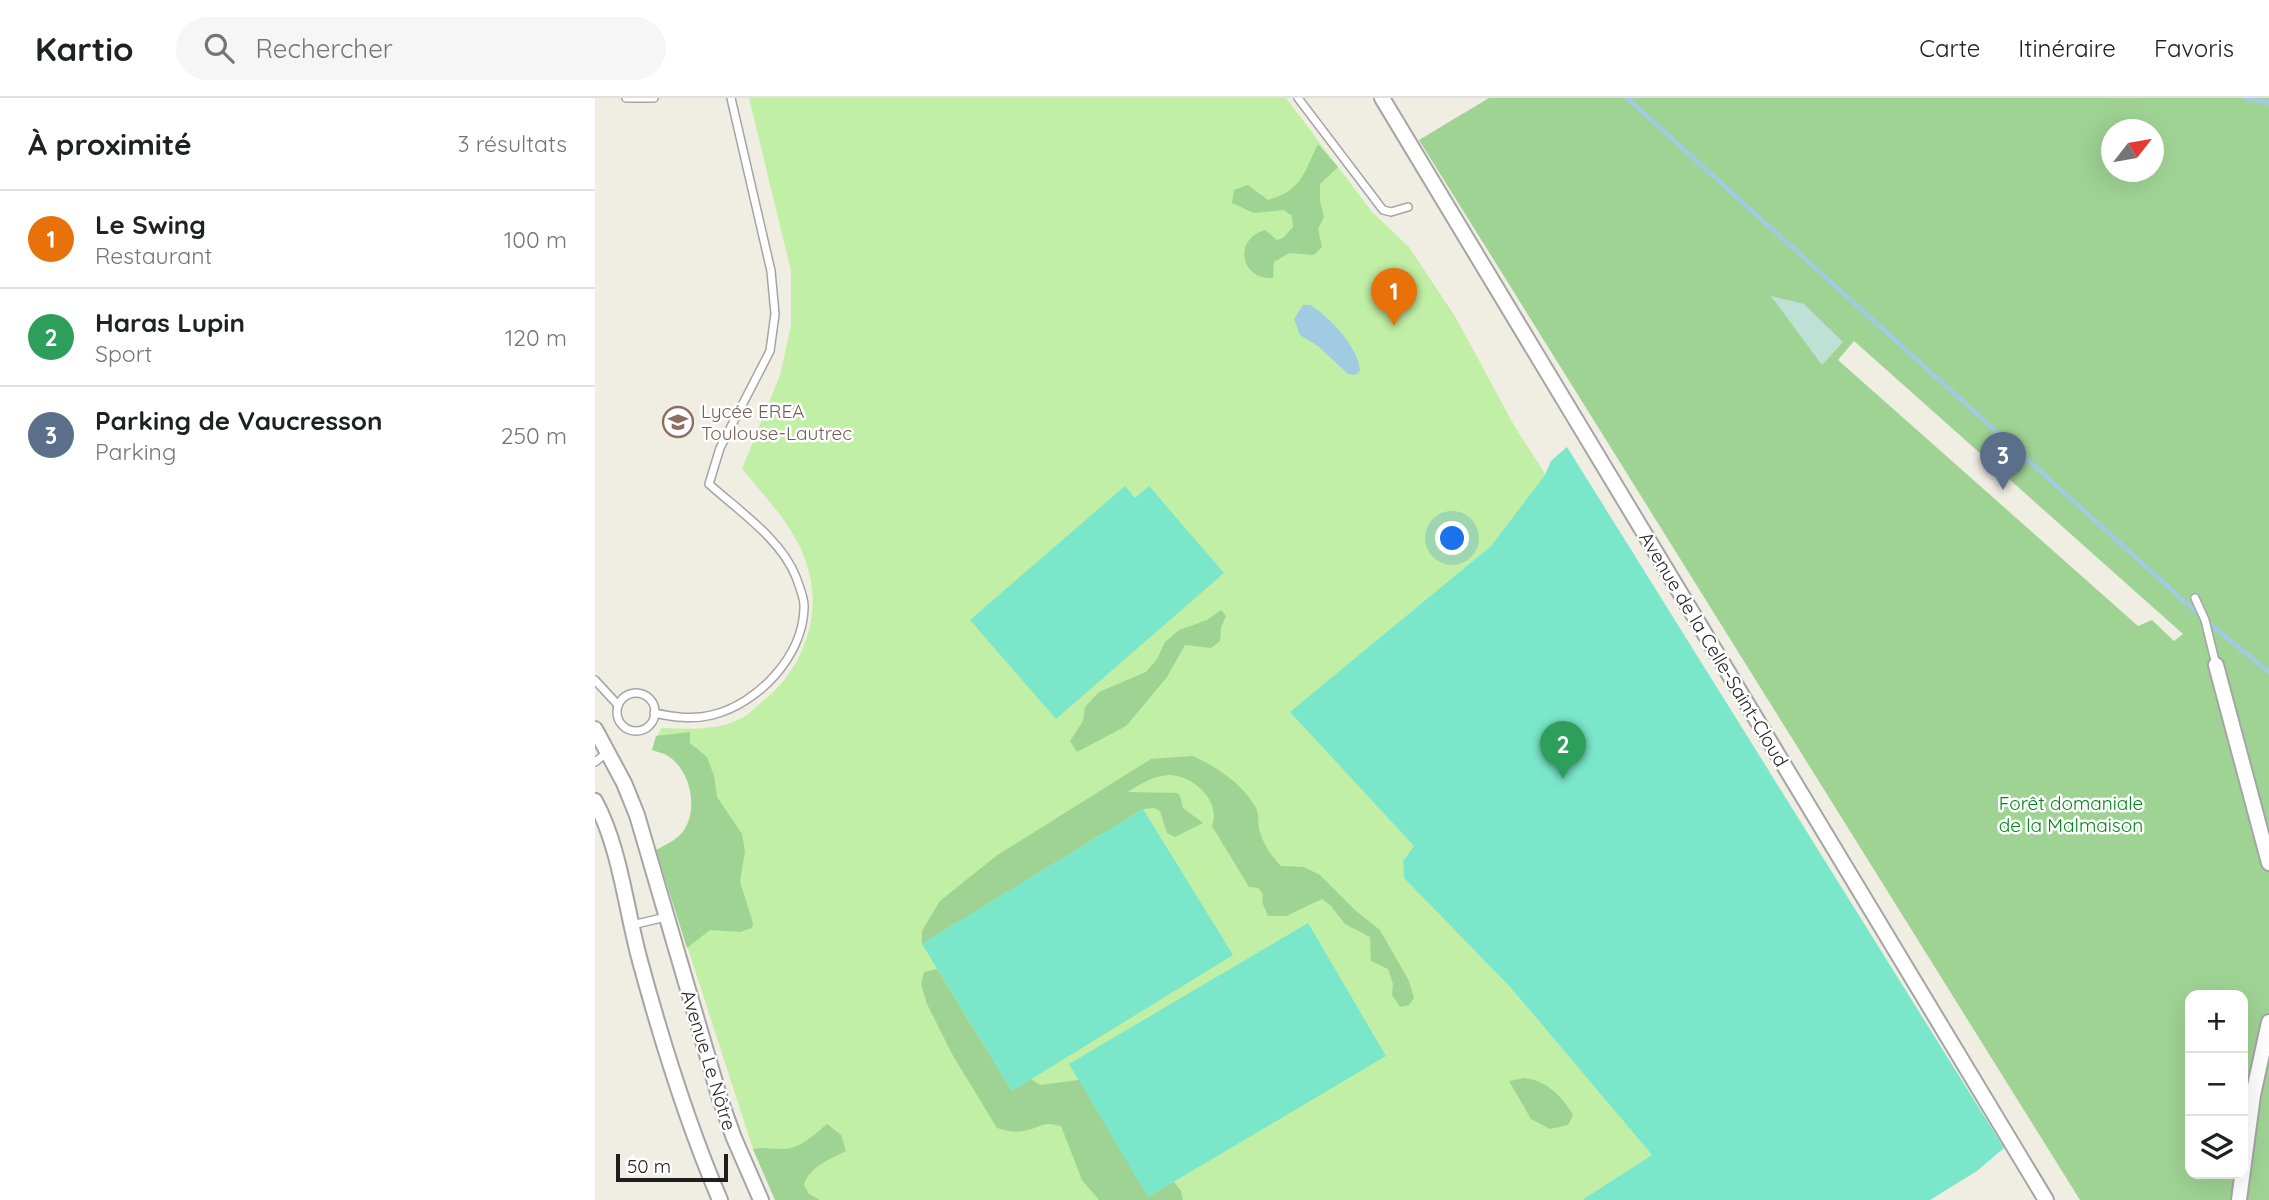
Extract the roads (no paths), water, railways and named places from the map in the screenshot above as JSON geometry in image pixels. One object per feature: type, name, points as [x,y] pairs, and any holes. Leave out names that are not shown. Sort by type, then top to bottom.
[{"type":"street","name":"Avenue de la Celle-Saint-Cloud","points":[[1382,98],[2046,1200]]},
{"type":"street","points":[[2216,665],[2269,863]]},
{"type":"street","name":"Avenue Le Nôtre","points":[[595,729],[638,815],[720,1099],[761,1200]]},
{"type":"street","name":"Avenue Le Nôtre","points":[[595,801],[611,842],[631,925],[681,1099],[720,1200]]},
{"type":"street","points":[[2239,1200],[2253,1095],[2269,1022]]},
{"type":"lane","points":[[626,98],[654,98]]},
{"type":"lane","points":[[654,713],[686,719],[713,715],[752,697],[771,681],[784,664],[800,630],[805,606],[795,575],[775,544],[709,484],[720,449],[770,351],[775,314],[771,271],[731,98]]},
{"type":"lane","points":[[1298,98],[1384,210],[1391,212],[1408,206]]},
{"type":"lane","points":[[2195,598],[2206,620],[2216,665]]},
{"type":"lane","points":[[595,680],[618,705]]},
{"type":"lane","points":[[637,693],[651,702],[654,713],[653,719],[644,729],[632,730],[625,728],[618,718],[618,705],[625,696],[637,693]]},
{"type":"lane","points":[[595,762],[608,752]]},
{"type":"lane","points":[[631,925],[666,917]]},
{"type":"waterway","points":[[1627,98],[2205,620],[2269,672]]},
{"type":"waterway","points":[[2245,98],[2269,103]]},
{"type":"place","name":"Le Swing","points":[[1394,326]]},
{"type":"place","name":"Lycée EREA Toulouse-Lautrec","points":[[678,422]]},
{"type":"place","name":"Parking de Vaucresson","points":[[2003,490]]},
{"type":"place","name":"Haras Lupin","points":[[1563,779]]},
{"type":"park label","name":"Forêt domaniale de la Malmaison","points":[[2071,814]]}]
